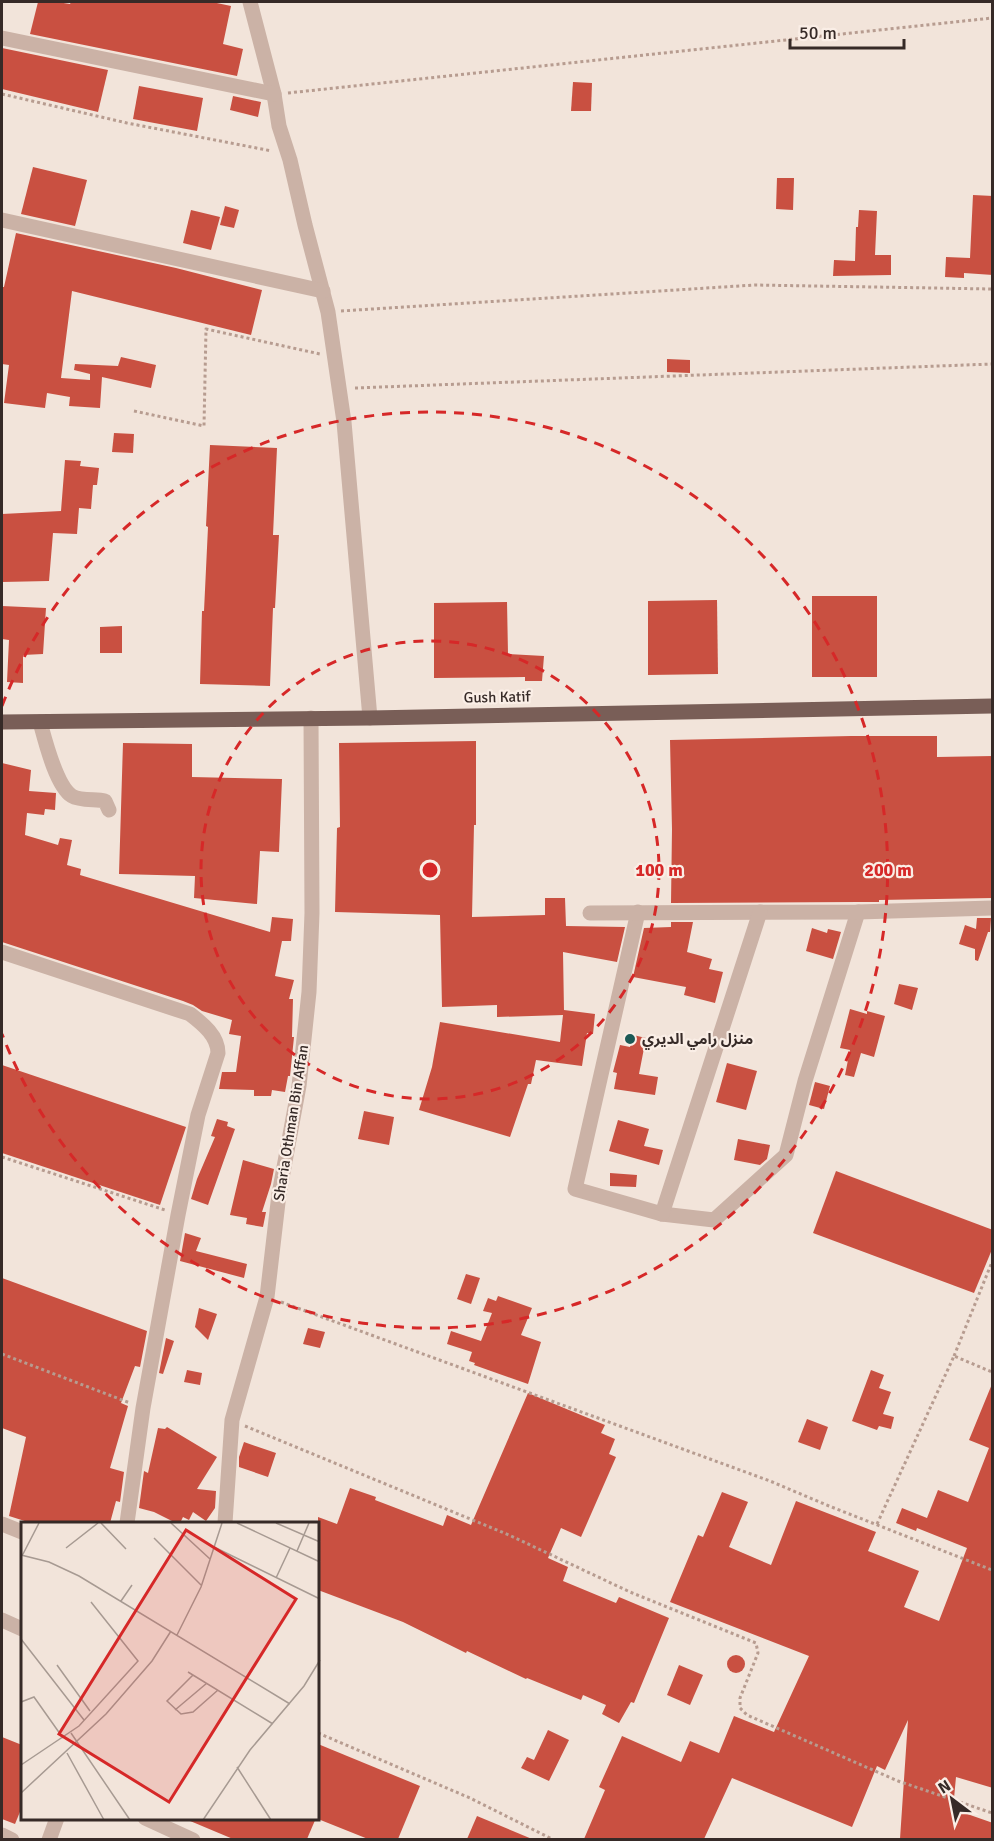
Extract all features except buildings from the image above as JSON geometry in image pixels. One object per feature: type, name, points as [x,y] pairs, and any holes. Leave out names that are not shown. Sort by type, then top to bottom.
[{"type":"main road","name":"Gush Katif","points":[[2,722],[370,718],[993,706]]},
{"type":"street","points":[[250,2],[274,94],[279,126],[328,312],[344,422],[370,718]]},
{"type":"street","points":[[2,38],[274,94]]},
{"type":"street","points":[[2,220],[323,291]]},
{"type":"street","name":"Sharia Othman Bin Affan","points":[[225,1522],[232,1420],[267,1297],[279,1194],[299,1086],[309,992],[312,913],[312,718]]},
{"type":"street","points":[[40,722],[52,763],[67,791],[74,797],[105,801],[110,810]]},
{"type":"street","points":[[590,913],[858,912],[993,908]]},
{"type":"street","points":[[638,912],[575,1189],[662,1214],[714,1220],[786,1155],[805,1081],[858,912]]},
{"type":"street","points":[[662,1214],[760,912]]},
{"type":"street","points":[[2,952],[190,1014],[207,1028],[218,1047],[198,1115],[178,1215],[143,1408],[127,1522]]},
{"type":"street","points":[[2,1524],[21,1532]]},
{"type":"street","points":[[2,1620],[21,1629]]},
{"type":"street","points":[[49,1839],[56,1820]]},
{"type":"street","points":[[152,1820],[157,1839]]},
{"type":"street","points":[[152,1820],[193,1839]]},
{"type":"street","points":[[2,1835],[12,1839]]},
{"type":"path","points":[[274,94],[993,18]]},
{"type":"path","points":[[2,94],[127,123],[288,154]]},
{"type":"path","points":[[328,312],[755,285],[993,288]]},
{"type":"path","points":[[134,411],[204,426],[206,329],[333,357]]},
{"type":"path","points":[[338,389],[993,364]]},
{"type":"path","points":[[2,1157],[178,1215]]},
{"type":"path","points":[[877,1524],[954,1356],[993,1262]]},
{"type":"path","points":[[267,1297],[770,1481],[993,1570]]},
{"type":"path","points":[[2,1354],[143,1408]]},
{"type":"path","points":[[954,1356],[993,1372]]},
{"type":"path","points":[[232,1420],[509,1535],[630,1592],[756,1643],[758,1653],[740,1698],[740,1708],[747,1715],[898,1780],[993,1813]]},
{"type":"path","points":[[320,1734],[470,1798],[554,1839]]},
{"type":"place","name":"منزل رامي الديري","points":[[630,1039]]}]
